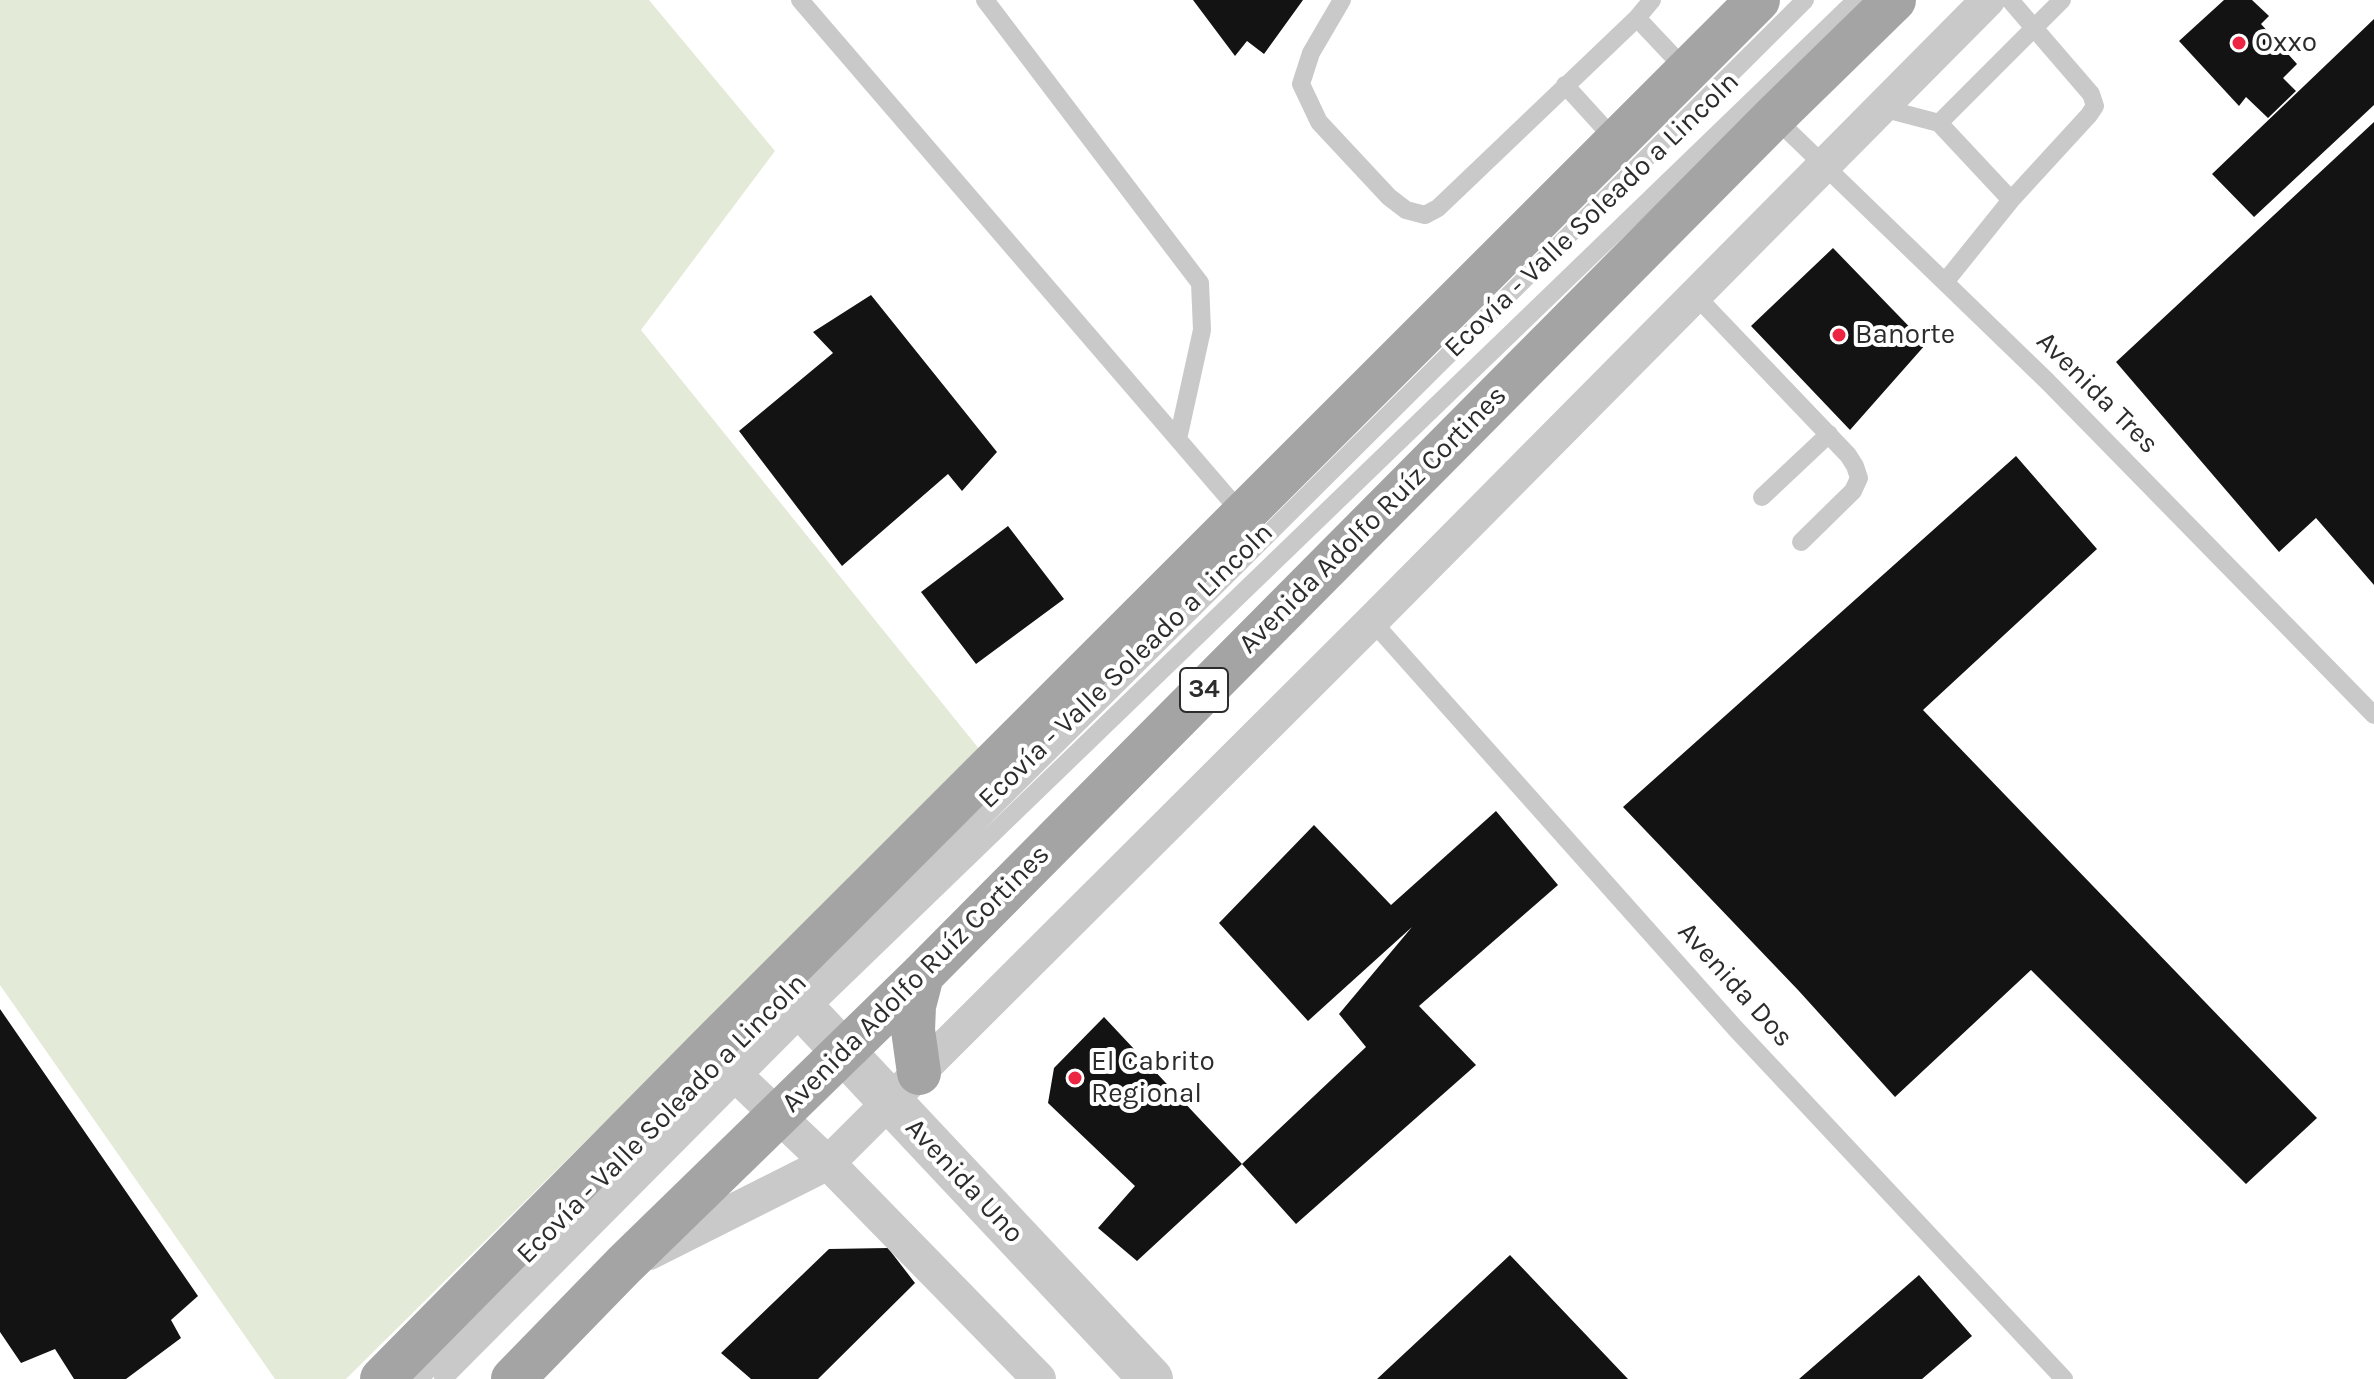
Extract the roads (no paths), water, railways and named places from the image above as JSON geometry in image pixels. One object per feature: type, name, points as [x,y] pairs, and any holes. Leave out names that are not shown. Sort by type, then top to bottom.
[{"type":"main road","points":[[382,1379],[726,1066],[795,998],[1243,515],[1758,0]]},
{"type":"main road","name":"Avenida Adolfo Ruíz Cortines","points":[[513,1379],[624,1265],[922,975],[1894,0]]},
{"type":"main road","points":[[905,1088],[914,1040],[914,1006],[922,975]]},
{"type":"street","points":[[624,1265],[828,1163],[1372,621],[1988,0]]},
{"type":"street","name":"Avenida Uno","points":[[795,998],[844,1052],[905,1088],[1151,1379]]},
{"type":"street","points":[[726,1066],[828,1163],[1021,1373]]},
{"type":"lane","points":[[800,0],[1243,515]]},
{"type":"lane","points":[[985,0],[1200,283],[1202,330],[1178,439]]},
{"type":"lane","points":[[1342,0],[1311,53],[1301,84],[1319,122],[1389,197],[1406,210],[1425,215],[1438,208],[1637,18],[1652,0]]},
{"type":"lane","points":[[795,998],[1805,0]]},
{"type":"lane","name":"Ecovía - Valle Soleado a Lincoln","points":[[795,998],[1856,0]]},
{"type":"lane","points":[[1945,282],[2011,200],[2095,106],[2091,94],[2010,0]]},
{"type":"lane","points":[[1939,123],[2062,0]]},
{"type":"lane","points":[[1637,18],[1687,71]]},
{"type":"lane","points":[[1565,85],[1616,141]]},
{"type":"lane","points":[[1882,108],[1939,123],[2011,200]]},
{"type":"lane","name":"Avenida Tres","points":[[1774,117],[2047,381],[2374,715]]},
{"type":"lane","points":[[1696,296],[1848,455],[1859,478],[1853,491],[1801,542]]},
{"type":"lane","points":[[1762,497],[1829,434]]},
{"type":"lane","name":"Avenida Dos","points":[[1372,621],[1735,1028],[2064,1379]]},
{"type":"lane","points":[[419,1379],[726,1066]]},
{"type":"lane","name":"Ecovía - Valle Soleado a Lincoln","points":[[443,1379],[726,1066]]},
{"type":"place","name":"Oxxo","points":[[2239,43]]},
{"type":"place","name":"Banorte","points":[[1839,335]]},
{"type":"place","name":"El Cabrito Regional","points":[[1075,1078]]}]
